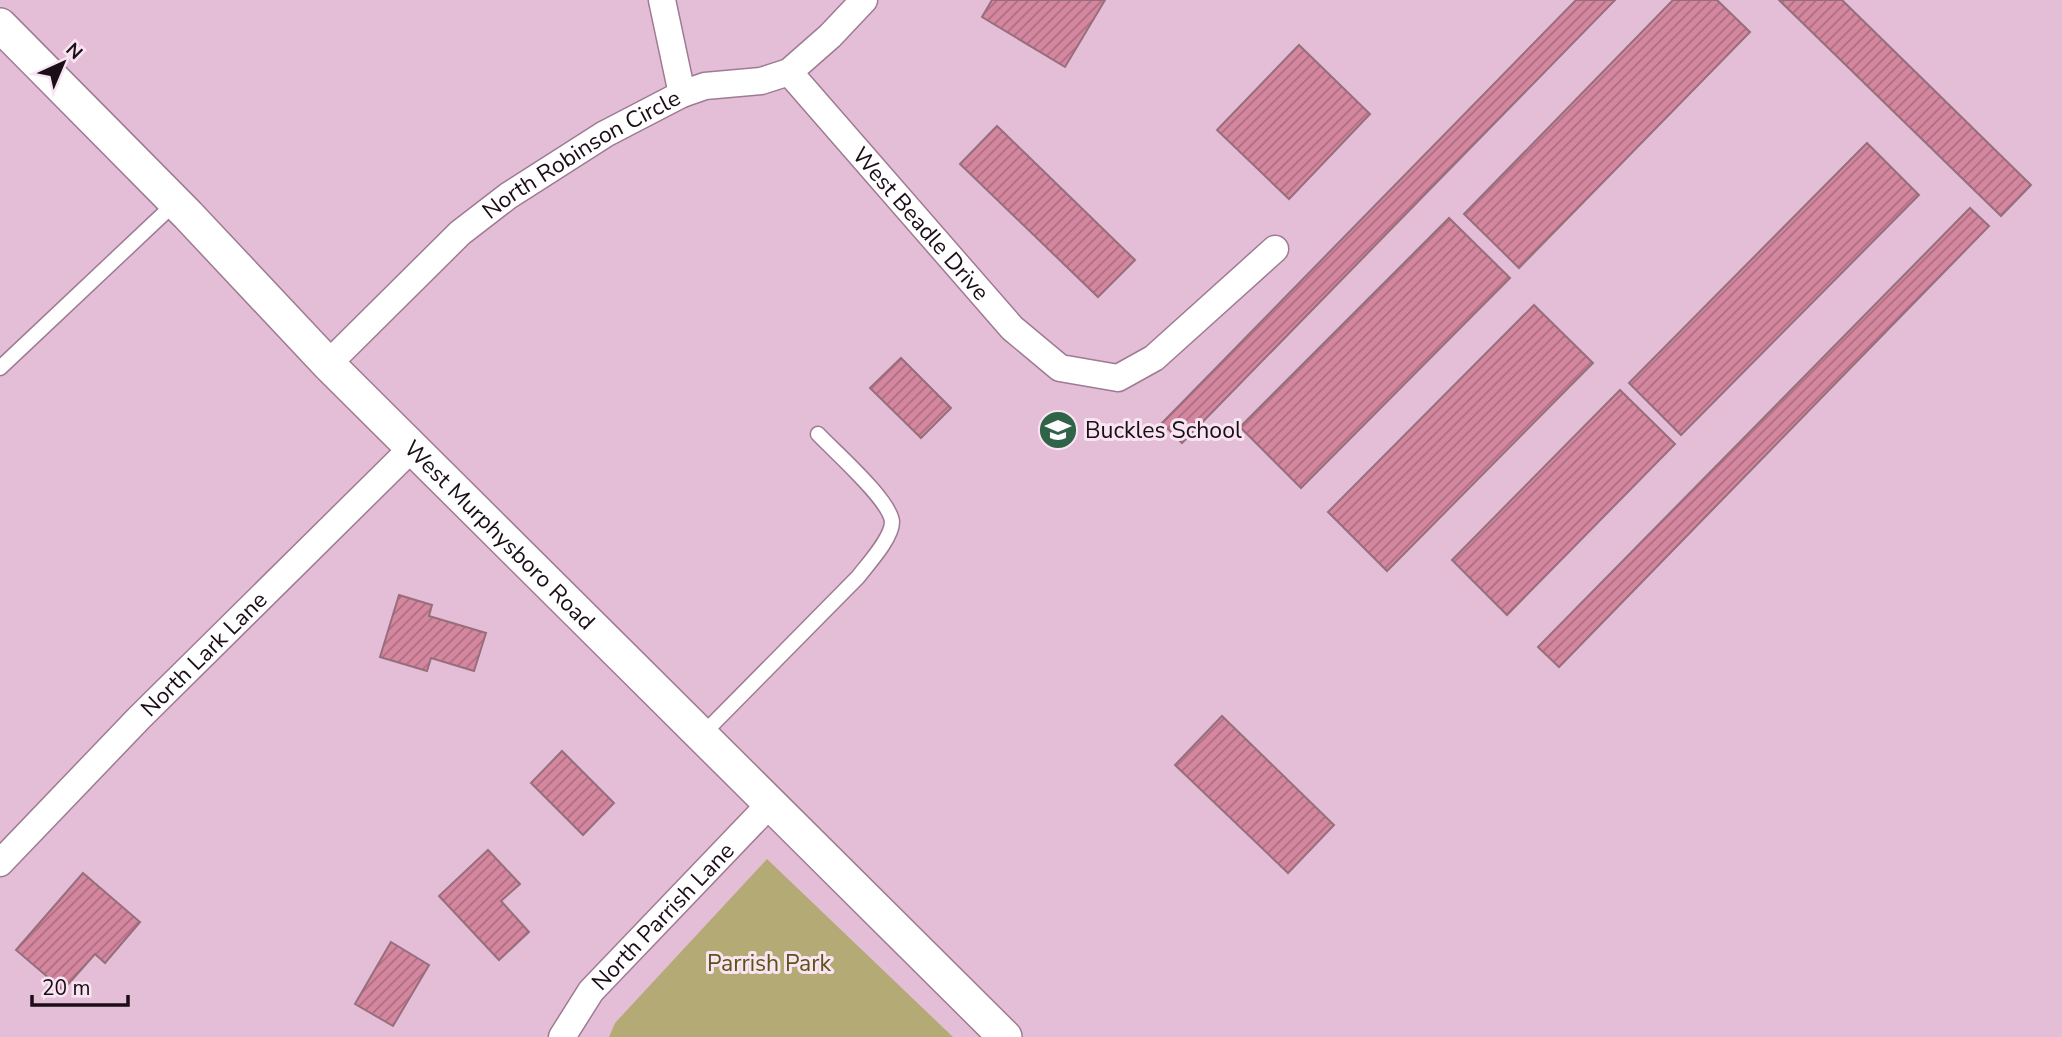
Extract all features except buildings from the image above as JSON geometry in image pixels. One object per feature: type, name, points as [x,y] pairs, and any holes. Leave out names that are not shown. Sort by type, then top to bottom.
[{"type":"street","points":[[662,0],[682,93]]},
{"type":"street","name":"North Robinson Circle","points":[[328,364],[460,233],[508,196],[605,134],[682,93],[705,86],[761,81],[789,72],[830,36],[864,0]]},
{"type":"street","name":"West Murphysboro Road","points":[[0,25],[328,364],[1005,1037]]},
{"type":"street","name":"West Beadle Drive","points":[[789,72],[1012,328],[1060,369],[1118,378],[1154,358],[1275,249]]},
{"type":"street","name":"North Lark Lane","points":[[0,863],[139,718],[413,447]]},
{"type":"street","name":"North Parrish Lane","points":[[562,1037],[591,991],[770,804]]},
{"type":"lane","points":[[0,368],[175,203]]},
{"type":"lane","points":[[701,736],[858,577],[877,553],[892,524],[890,512],[880,498],[818,435]]},
{"type":"green space","name":"Parrish Park","points":[[767,859],[953,1037],[609,1037],[615,1023]]},
{"type":"place","name":"Buckles School","points":[[1058,430]]}]
